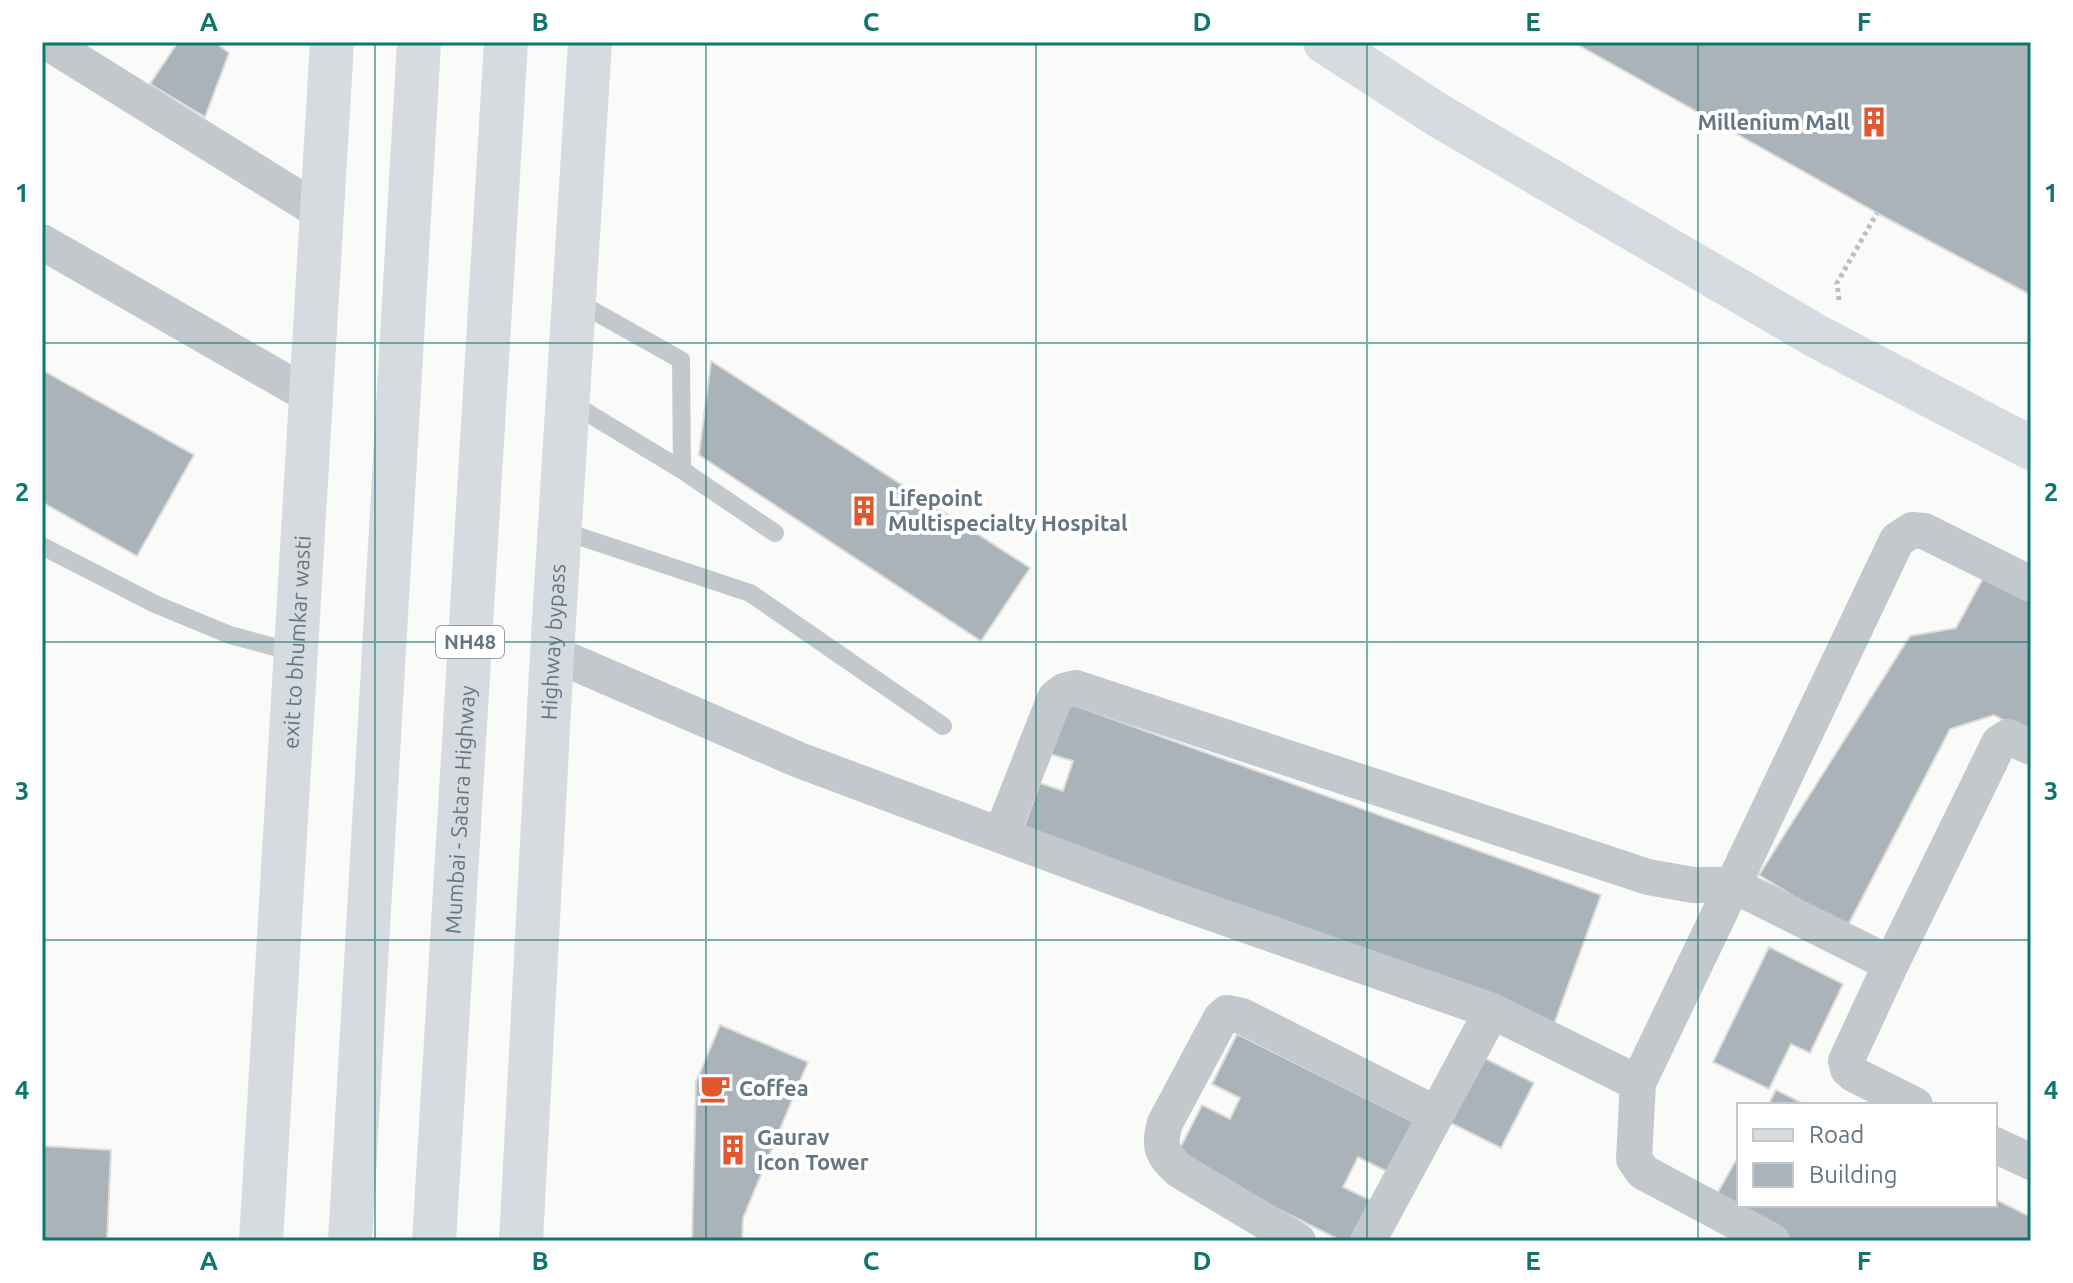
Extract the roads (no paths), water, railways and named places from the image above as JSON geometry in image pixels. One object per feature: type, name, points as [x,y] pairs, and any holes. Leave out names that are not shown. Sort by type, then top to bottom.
[{"type":"main road","name":"exit to bhumkar wasti","points":[[261,1241],[332,42]]},
{"type":"main road","points":[[350,1241],[419,42]]},
{"type":"main road","name":"Mumbai - Satara Highway","points":[[434,1241],[506,42]]},
{"type":"main road","name":"Highway bypass","points":[[521,1241],[552,653],[590,42]]},
{"type":"main road","points":[[1337,46],[1454,125],[1818,337],[2031,448]]},
{"type":"street","points":[[47,42],[322,213]]},
{"type":"street","points":[[42,242],[310,396]]},
{"type":"street","points":[[1772,1241],[1639,1168],[1634,1159],[1638,1083],[1897,540],[1912,530],[1924,531],[2031,584]]},
{"type":"street","points":[[552,653],[799,760],[1166,897],[1492,1011],[1638,1083]]},
{"type":"street","points":[[1001,835],[1055,698],[1064,691],[1076,688],[1648,877],[1693,885],[1733,885],[1891,964]]},
{"type":"street","points":[[1911,1103],[1855,1075],[1848,1069],[1846,1061],[1999,743],[2008,737],[2031,747]]},
{"type":"street","points":[[1368,1241],[1492,1011]]},
{"type":"street","points":[[1298,1241],[1179,1170],[1164,1156],[1161,1139],[1165,1123],[1221,1018],[1227,1013],[1242,1016],[1436,1114]]},
{"type":"street","points":[[1997,1146],[2031,1162]]},
{"type":"lane","points":[[574,299],[681,360],[682,470]]},
{"type":"lane","points":[[568,401],[682,470],[775,533]]},
{"type":"lane","points":[[560,530],[750,593],[943,726]]},
{"type":"lane","points":[[42,546],[155,604],[230,635],[297,653]]},
{"type":"place","name":"Millenium Mall","points":[[1874,122]]},
{"type":"place","name":"Lifepoint Multispecialty Hospital","points":[[864,511]]},
{"type":"place","name":"Coffea","points":[[715,1088]]},
{"type":"place","name":"Gaurav Icon Tower","points":[[733,1150]]}]
